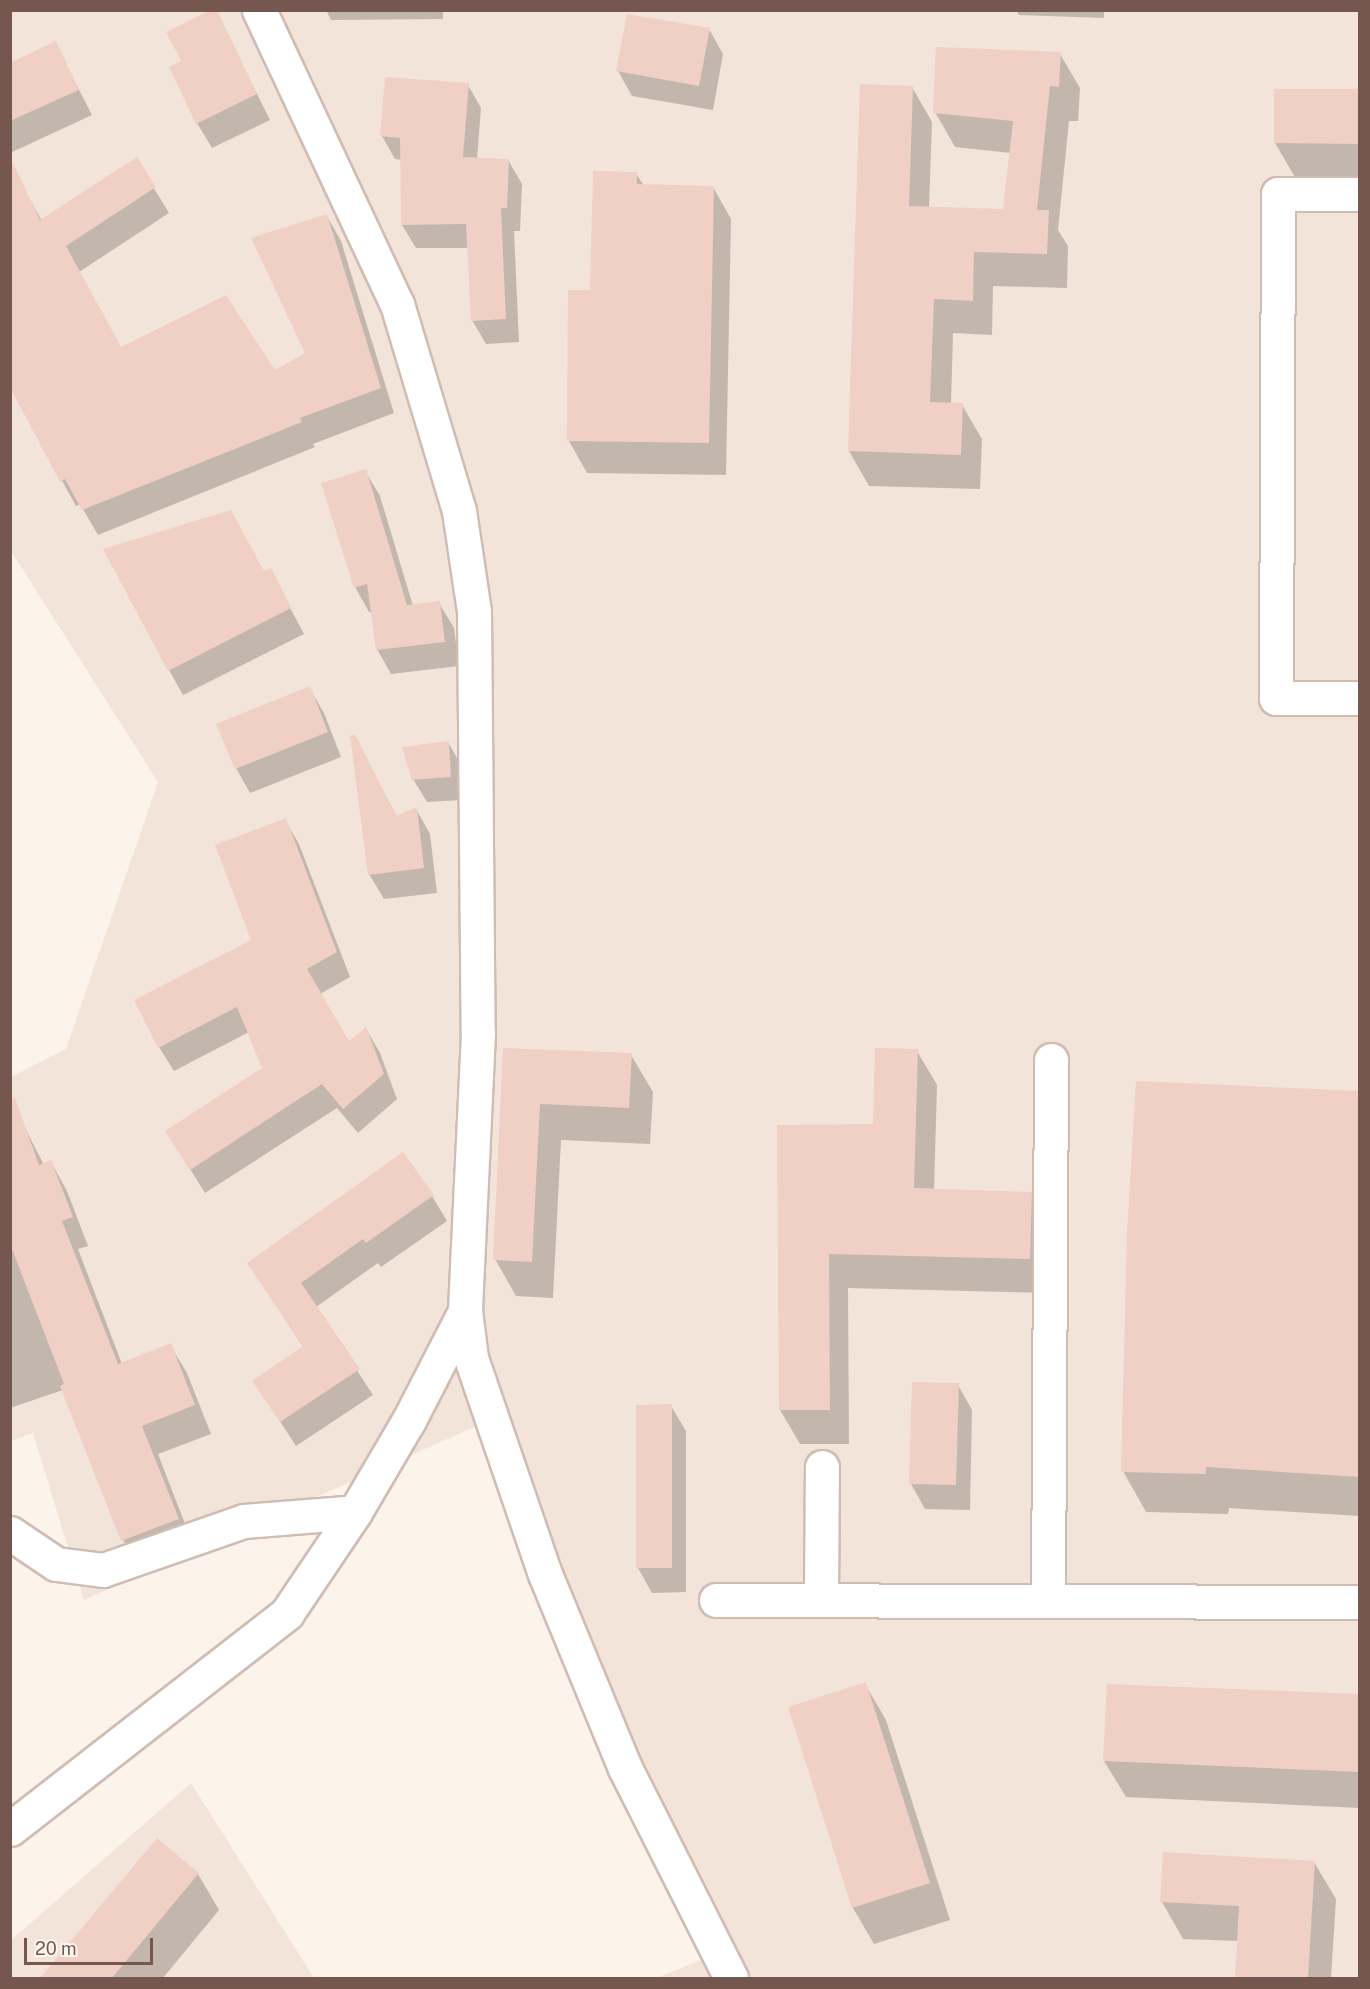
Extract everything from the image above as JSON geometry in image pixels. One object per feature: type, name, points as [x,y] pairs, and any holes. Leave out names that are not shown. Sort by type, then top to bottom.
[{"type":"street","points":[[259,10],[397,304],[460,522],[474,611],[478,1021],[465,1311],[471,1358],[545,1574],[625,1768],[731,1978]]},
{"type":"street","points":[[1359,194],[1278,194],[1276,698],[1359,698]]},
{"type":"street","points":[[1048,1601],[1051,1060]]},
{"type":"street","points":[[10,1829],[287,1612],[355,1512],[409,1420],[465,1311]]},
{"type":"street","points":[[821,1600],[822,1467]]},
{"type":"street","points":[[10,1533],[56,1564],[103,1570],[244,1521],[355,1512]]},
{"type":"street","points":[[716,1600],[1359,1602]]},
{"type":"shaded area","points":[[11,11],[1359,11],[1359,1978],[656,1978],[716,1954],[481,1424],[84,1600],[33,1433],[11,1441],[11,1077],[66,1049],[158,782],[11,551]]},
{"type":"shaded area","points":[[191,1783],[314,1978],[11,1978],[10,1941]]},
{"type":"building","points":[[211,10],[217,10],[257,94],[196,124],[169,67],[181,61],[166,32]]},
{"type":"building","points":[[627,14],[710,28],[699,86],[616,71]]},
{"type":"building","points":[[56,41],[79,90],[10,121],[10,63]]},
{"type":"building","points":[[936,47],[1061,52],[1059,87],[1050,86],[1037,210],[1049,210],[1047,254],[974,252],[973,301],[934,299],[930,402],[963,403],[961,455],[848,451],[860,84],[913,86],[909,206],[1003,209],[1013,121],[933,113]]},
{"type":"building","points":[[385,77],[469,83],[463,157],[509,159],[507,208],[501,208],[506,319],[471,321],[466,224],[401,225],[400,138],[380,136]]},
{"type":"building","points":[[1274,89],[1359,89],[1359,144],[1274,143]]},
{"type":"building","points":[[10,157],[40,220],[137,157],[156,187],[66,246],[121,347],[226,295],[275,370],[305,353],[251,238],[327,214],[381,388],[300,418],[302,422],[82,510],[65,479],[60,482],[10,387]]},
{"type":"building","points":[[593,171],[637,172],[637,184],[714,186],[709,443],[567,441],[568,290],[590,290]]},
{"type":"building","points":[[366,469],[407,605],[440,601],[445,642],[376,650],[367,584],[354,588],[321,483]]},
{"type":"building","points":[[231,510],[264,571],[271,568],[291,608],[168,671],[103,549]]},
{"type":"building","points":[[310,686],[328,732],[235,769],[216,724]]},
{"type":"building","points":[[355,734],[396,816],[417,807],[424,868],[368,875],[350,736]]},
{"type":"building","points":[[449,741],[451,777],[412,780],[402,747]]},
{"type":"building","points":[[286,818],[337,952],[307,969],[349,1041],[366,1027],[384,1074],[343,1109],[322,1084],[190,1170],[165,1131],[262,1068],[237,1007],[158,1048],[134,1000],[251,940],[215,845]]},
{"type":"building","points":[[503,1048],[632,1053],[629,1108],[540,1104],[532,1262],[493,1260]]},
{"type":"building","points":[[875,1048],[918,1049],[914,1188],[1032,1192],[1030,1259],[829,1254],[830,1410],[779,1410],[777,1125],[873,1124]]},
{"type":"building","points":[[1136,1081],[1359,1091],[1359,1477],[1206,1467],[1206,1474],[1121,1472],[1127,1234]]},
{"type":"building","points":[[10,1098],[15,1098],[39,1165],[51,1160],[73,1217],[62,1221],[118,1364],[171,1343],[195,1405],[142,1426],[179,1519],[121,1541],[60,1386],[64,1384],[10,1244]]},
{"type":"building","points":[[403,1152],[434,1195],[366,1243],[363,1239],[301,1283],[360,1369],[280,1422],[252,1381],[303,1346],[247,1263]]},
{"type":"building","points":[[912,1382],[959,1383],[956,1485],[909,1484]]},
{"type":"building","points":[[672,1404],[672,1568],[636,1568],[636,1405]]},
{"type":"building","points":[[866,1682],[930,1883],[852,1908],[788,1707]]},
{"type":"building","points":[[1107,1684],[1359,1694],[1359,1772],[1103,1761]]},
{"type":"building","points":[[157,1838],[199,1873],[112,1978],[40,1978]]},
{"type":"building","points":[[1163,1852],[1315,1861],[1308,1978],[1235,1978],[1239,1906],[1160,1902]]}]
